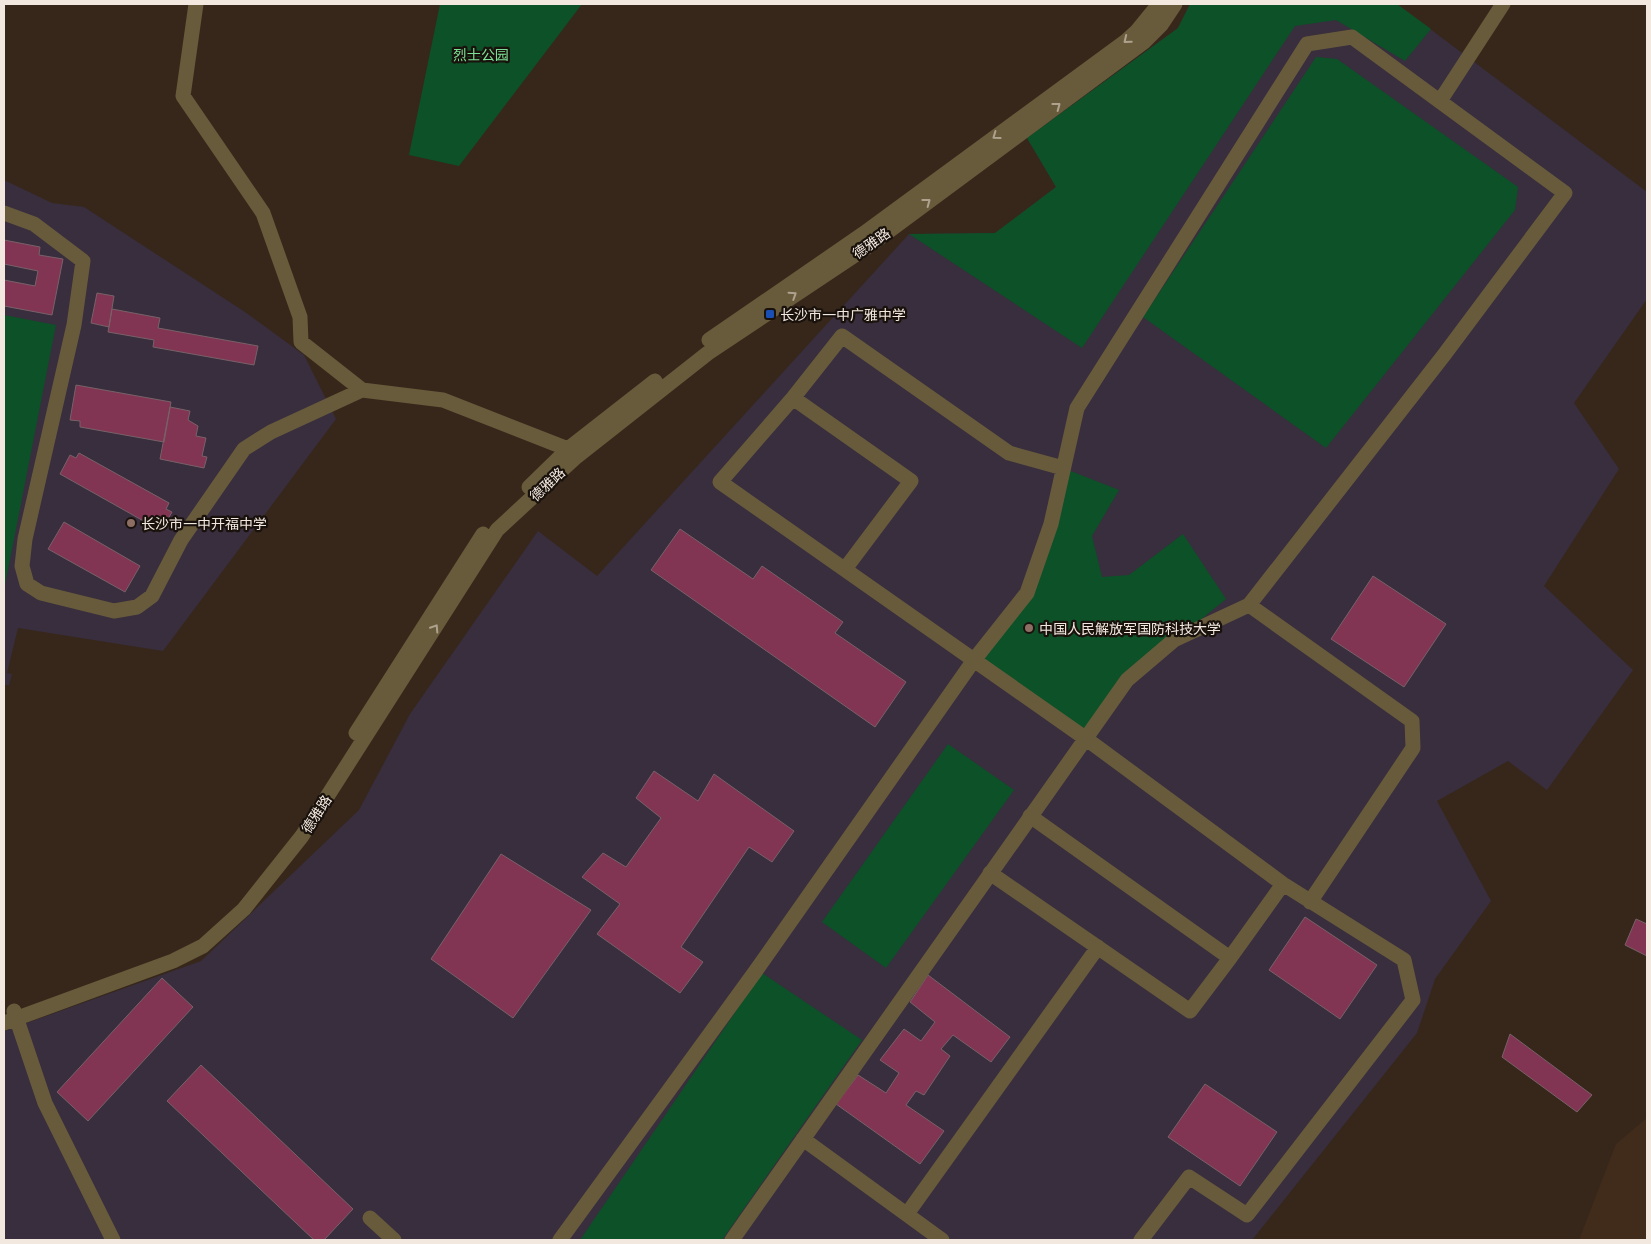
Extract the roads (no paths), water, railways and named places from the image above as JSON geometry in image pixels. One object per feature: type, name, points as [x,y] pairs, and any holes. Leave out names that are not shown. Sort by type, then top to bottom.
[{"type":"street","points":[[196,4],[183,96],[263,213],[300,317],[301,342],[362,390],[443,400],[572,453]]},
{"type":"street","name":"德雅路","points":[[9,1016],[175,950],[198,939],[236,907],[294,832],[456,572],[491,522],[700,346],[863,234],[1126,41],[1138,31],[1160,4]]},
{"type":"street","name":"德雅路","points":[[572,453],[708,353],[870,245],[1144,42],[1161,25],[1175,4]]},
{"type":"street","points":[[1440,101],[1503,4]]},
{"type":"street","points":[[560,1240],[749,980],[974,660],[1027,593],[1051,524],[1077,408],[1308,44],[1352,38],[1565,193],[1444,355],[1249,605],[1174,640],[1127,680],[732,1240]]},
{"type":"street","points":[[4,212],[34,224],[83,262],[74,325],[24,548],[22,566],[27,584],[41,593],[114,611],[137,607],[152,596],[181,540],[244,449],[271,432],[362,390]]},
{"type":"street","points":[[1063,468],[1009,453],[842,336],[793,398],[720,482],[1085,738],[1283,884],[1404,960],[1414,1000],[1247,1215],[1189,1177],[1140,1240]]},
{"type":"street","points":[[793,398],[910,480],[845,569]]},
{"type":"street","points":[[1249,605],[1412,721],[1413,748],[1310,902]]},
{"type":"street","points":[[1030,816],[1230,958]]},
{"type":"street","points":[[990,873],[1190,1011],[1283,884]]},
{"type":"street","points":[[907,1214],[1098,947]]},
{"type":"street","points":[[9,1016],[45,1103],[113,1240]]},
{"type":"street","points":[[803,1139],[942,1240]]},
{"type":"street","points":[[370,1218],[394,1240]]},
{"type":"place","name":"长沙市一中广雅中学","points":[[770,314]]},
{"type":"place","name":"长沙市一中开福中学","points":[[131,523]]},
{"type":"place","name":"中国人民解放军国防科技大学","points":[[1029,628]]},
{"type":"park label","name":"烈士公园","points":[[481,54]]}]
